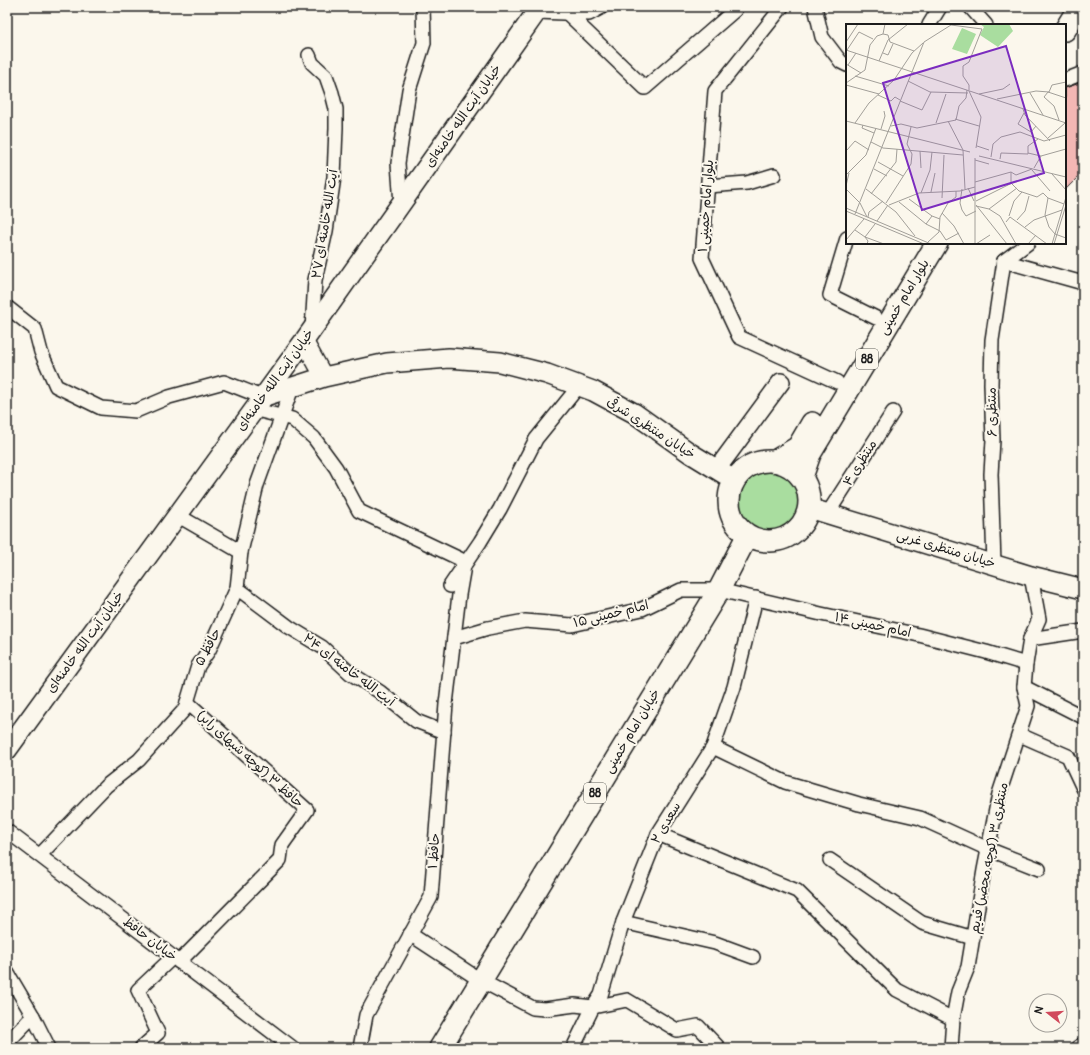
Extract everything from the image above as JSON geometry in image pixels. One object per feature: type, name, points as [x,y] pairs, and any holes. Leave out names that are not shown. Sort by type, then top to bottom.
[{"type":"main road","points":[[1053,24],[1063,7]]},
{"type":"main road","points":[[1066,28],[1079,7]]},
{"type":"main road","name":"خیابان آیت الله خامنه‌ای","points":[[7,750],[308,335],[538,9]]},
{"type":"main road","name":"بلوار امام خمینی","points":[[775,461],[798,447],[920,244]]},
{"type":"main road","name":"بلوار امام خمینی","points":[[802,477],[810,454],[936,244]]},
{"type":"main road","name":"خیابان منتظری شرقی","points":[[258,403],[292,388],[324,377],[388,363],[449,358],[500,362],[547,374],[593,391],[634,413],[690,453],[726,474]]},
{"type":"main road","name":"88","points":[[747,536],[738,527],[731,516],[728,504],[729,491],[726,474],[742,470],[752,464],[763,461],[775,461]]},
{"type":"main road","points":[[747,536],[759,541],[772,542],[785,538],[796,531],[804,520],[809,508],[807,487],[802,477],[790,467],[775,461]]},
{"type":"main road","name":"خیابان منتظری غربی","points":[[809,508],[1031,576],[1083,589]]},
{"type":"main road","name":"خیابان امام خمینی","points":[[440,1048],[480,980],[719,590],[747,536]]},
{"type":"street","points":[[400,204],[398,163],[409,90],[424,43],[424,7]]},
{"type":"street","points":[[538,9],[589,14],[602,7]]},
{"type":"street","points":[[567,13],[644,88],[735,10],[734,7]]},
{"type":"street","name":"بلوار امام خمینی ۱","points":[[782,7],[715,91],[702,258],[739,337],[837,382]]},
{"type":"street","points":[[815,7],[822,37],[841,62],[846,64]]},
{"type":"street","points":[[930,24],[940,7]]},
{"type":"street","points":[[970,7],[985,24]]},
{"type":"street","name":"آیت الله خامنه ای ۲۷","points":[[308,335],[315,280],[326,231],[334,177],[336,128],[336,109],[326,76],[312,63],[309,56]]},
{"type":"street","points":[[1066,80],[1083,72]]},
{"type":"street","points":[[708,186],[747,183],[774,175]]},
{"type":"street","points":[[846,241],[830,295],[876,318]]},
{"type":"street","points":[[1004,261],[1027,244]]},
{"type":"street","points":[[1004,261],[1083,283]]},
{"type":"street","name":"منتظری ۶","points":[[994,564],[991,480],[993,440],[991,384],[992,340],[1004,261]]},
{"type":"street","points":[[7,307],[35,329],[41,352],[56,386],[102,408],[136,411],[169,397],[224,382],[258,403],[292,419],[314,438],[336,468],[359,511],[460,559],[464,566]]},
{"type":"street","points":[[308,335],[324,377]]},
{"type":"street","points":[[726,474],[781,382]]},
{"type":"street","points":[[450,586],[500,509],[536,439],[579,386]]},
{"type":"street","name":"حافظ ۵","points":[[40,855],[106,786],[139,760],[184,709],[198,666],[209,650],[237,588],[241,552],[256,485],[292,388]]},
{"type":"street","name":"منتظری ۴","points":[[828,513],[892,412]]},
{"type":"street","points":[[177,515],[241,552]]},
{"type":"street","name":"حافظ ۱","points":[[360,1048],[366,1015],[431,897],[444,732],[459,595],[464,566]]},
{"type":"street","name":"منتظری ۳ (کوچه محضر) قدیم","points":[[951,1048],[953,1019],[958,992],[968,967],[999,794],[1020,735],[1028,706],[1024,687],[1026,664],[1030,639],[1039,619],[1031,576]]},
{"type":"street","name":"آیت الله خامنه ای ۲۴","points":[[237,588],[289,626],[322,647],[350,672],[380,692],[416,721],[444,732]]},
{"type":"street","name":"امام خمینی ۱۵","points":[[454,638],[488,628],[525,621],[572,625],[642,609],[681,590],[719,590]]},
{"type":"street","name":"امام خمینی ۱۴","points":[[719,590],[919,635],[1026,664]]},
{"type":"street","name":"سعدی ۲","points":[[573,1048],[593,1007],[601,995],[623,922],[658,834],[713,747],[734,687],[756,598]]},
{"type":"street","points":[[1030,639],[1083,631]]},
{"type":"street","points":[[1024,687],[1083,717]]},
{"type":"street","name":"حافظ ۳ (کوچه شبهای رابر)","points":[[176,959],[280,860],[282,845],[307,810],[187,702]]},
{"type":"street","points":[[1020,735],[1068,756],[1083,788]]},
{"type":"street","points":[[713,747],[785,782],[859,804],[920,818],[988,849],[1039,869]]},
{"type":"street","name":"خیابان حافظ","points":[[7,831],[293,1048]]},
{"type":"street","points":[[658,834],[797,891],[896,990],[953,1019]]},
{"type":"street","points":[[830,860],[922,923],[973,938]]},
{"type":"street","points":[[623,922],[716,942],[753,957]]},
{"type":"street","points":[[410,934],[480,980],[533,1008],[545,1009],[575,1005],[593,1007],[627,1000],[677,1030],[698,1026],[719,1048]]},
{"type":"street","points":[[141,1048],[158,1033],[138,990],[176,959]]},
{"type":"street","points":[[7,972],[33,1016],[49,1048]]},
{"type":"street","points":[[7,1043],[33,1016]]},
{"type":"street","points":[[1077,1048],[1083,1044]]},
{"type":"green space","points":[[769,467],[782,470],[793,477],[800,488],[803,501],[800,514],[793,525],[782,532],[769,535],[756,532],[745,525],[738,514],[735,501],[738,488],[745,477],[756,470]]},
{"type":"building","points":[[1083,82],[1083,172],[1066,189],[1066,88]]}]
